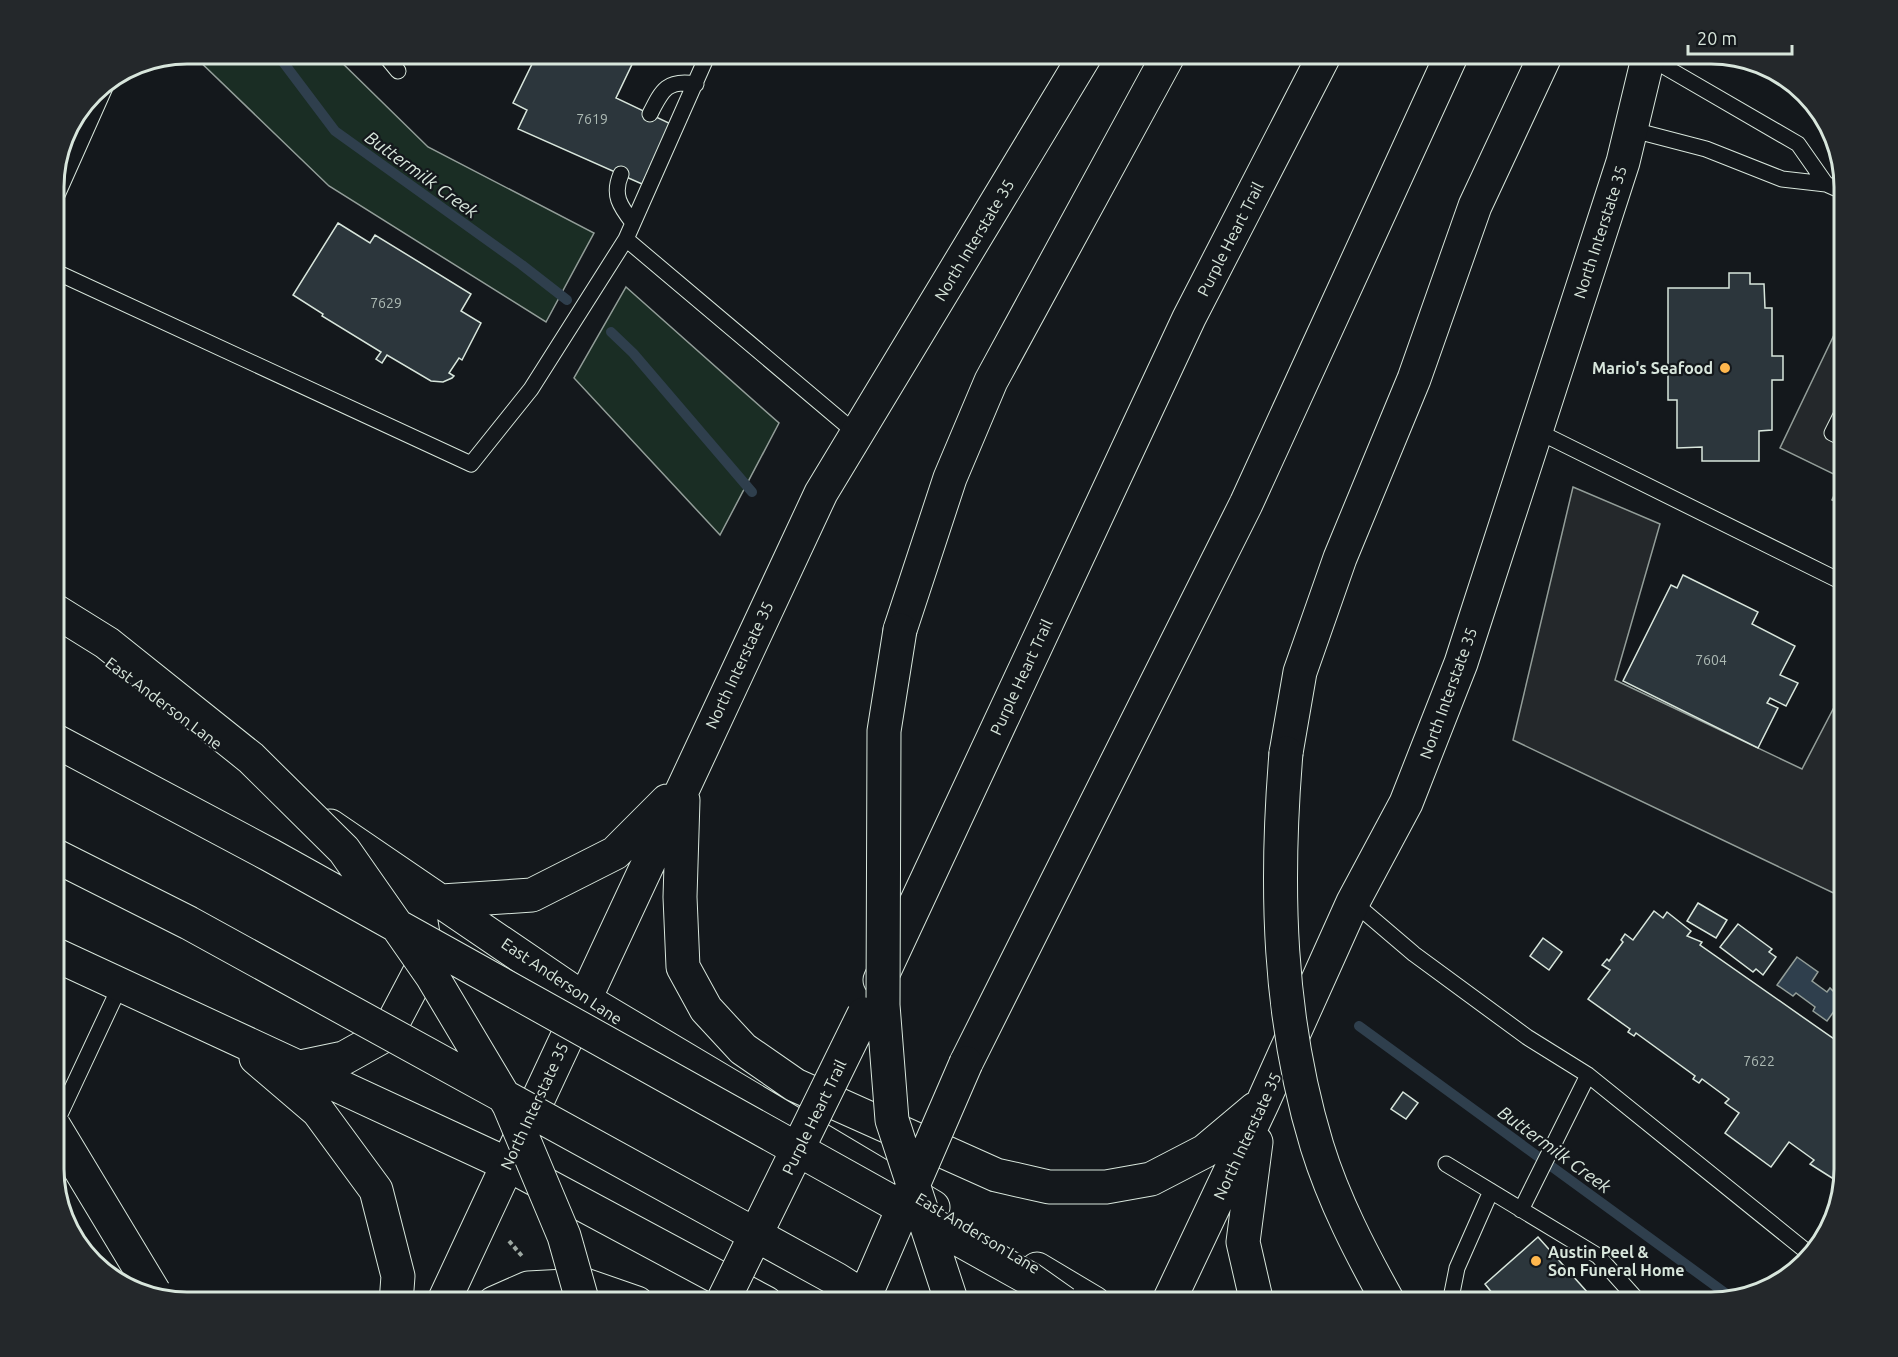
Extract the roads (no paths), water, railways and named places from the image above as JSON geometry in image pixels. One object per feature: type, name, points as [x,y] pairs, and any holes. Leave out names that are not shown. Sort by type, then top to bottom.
[{"type":"main road","name":"North Interstate 35","points":[[448,1292],[821,493],[1075,64]]},
{"type":"main road","points":[[948,1292],[892,1120],[883,1005],[884,731],[900,630],[950,478],[991,381],[1163,64]]},
{"type":"main road","name":"Purple Heart Trail","points":[[727,1292],[864,1014],[1189,318],[1320,64]]},
{"type":"main road","points":[[867,1292],[966,1064],[1246,504],[1447,64]]},
{"type":"main road","points":[[1383,1292],[1336,1198],[1318,1148],[1295,1057],[1283,978],[1280,910],[1279,838],[1286,753],[1300,672],[1340,558],[1414,379],[1475,206],[1541,64]]},
{"type":"main road","name":"North Interstate 35","points":[[1173,1292],[1263,1102],[1353,902],[1406,803],[1461,663],[1632,130],[1647,64]]},
{"type":"main road","points":[[65,617],[107,643],[251,758],[344,850],[432,976],[509,1105],[564,1236],[580,1292]]},
{"type":"main road","name":"East Anderson Lane","points":[[65,631],[372,856],[442,901],[584,999],[1076,1292]]},
{"type":"main road","points":[[65,746],[270,855],[1019,1273],[1048,1292]]},
{"type":"main road","points":[[442,901],[532,895],[615,853],[683,785]]},
{"type":"main road","points":[[683,785],[680,897],[683,967],[706,1009],[743,1049],[795,1084],[996,1175],[1049,1187],[1106,1187],[1151,1179],[1205,1151],[1263,1102]]},
{"type":"main road","points":[[301,1067],[344,1058],[387,1034],[427,958],[418,910],[372,856]]},
{"type":"main road","points":[[65,861],[189,923],[857,1292]]},
{"type":"main road","points":[[65,959],[507,1164],[746,1292]]},
{"type":"main road","points":[[225,1032],[318,1111],[376,1190],[398,1276],[397,1292]]},
{"type":"main road","points":[[1254,1292],[1243,1242],[1250,1177],[1263,1102]]},
{"type":"main road","points":[[65,1144],[151,1287]]},
{"type":"main road","points":[[519,1292],[528,1288],[585,1285],[606,1292]]},
{"type":"lane","points":[[1664,64],[1798,144],[1826,184]]},
{"type":"lane","points":[[393,65],[398,71]]},
{"type":"lane","points":[[65,276],[471,464],[531,389],[626,239],[704,65]]},
{"type":"lane","points":[[650,114],[662,91],[680,82],[696,84]]},
{"type":"lane","points":[[65,177],[99,101]]},
{"type":"lane","points":[[1632,130],[1698,146],[1782,179],[1826,184],[1834,188]]},
{"type":"lane","points":[[621,174],[616,187],[618,204],[633,223]]},
{"type":"lane","points":[[626,239],[857,434]]},
{"type":"lane","points":[[1535,430],[1834,578]]},
{"type":"lane","points":[[1353,902],[1414,954],[1527,1037],[1588,1075],[1804,1249]]},
{"type":"lane","points":[[65,1103],[121,984]]},
{"type":"lane","points":[[1521,1210],[1588,1075]]},
{"type":"lane","points":[[1446,1164],[1598,1256],[1630,1292]]},
{"type":"lane","points":[[1452,1292],[1457,1268],[1491,1191]]},
{"type":"water","points":[[1797,957],[1818,972],[1812,981],[1827,992],[1830,988],[1834,992],[1834,1011],[1827,1021],[1813,1011],[1815,1007],[1796,993],[1793,996],[1777,985]]},
{"type":"waterway","name":"Buttermilk Creek","points":[[285,65],[335,131],[567,300]]},
{"type":"waterway","name":"Buttermilk Creek","points":[[611,332],[633,353],[752,492]]},
{"type":"waterway","name":"Buttermilk Creek","points":[[1359,1026],[1723,1291]]},
{"type":"place","name":"Mario's Seafood","points":[[1725,368]]},
{"type":"place","name":"Austin Peel & Son Funeral Home","points":[[1536,1261]]}]
